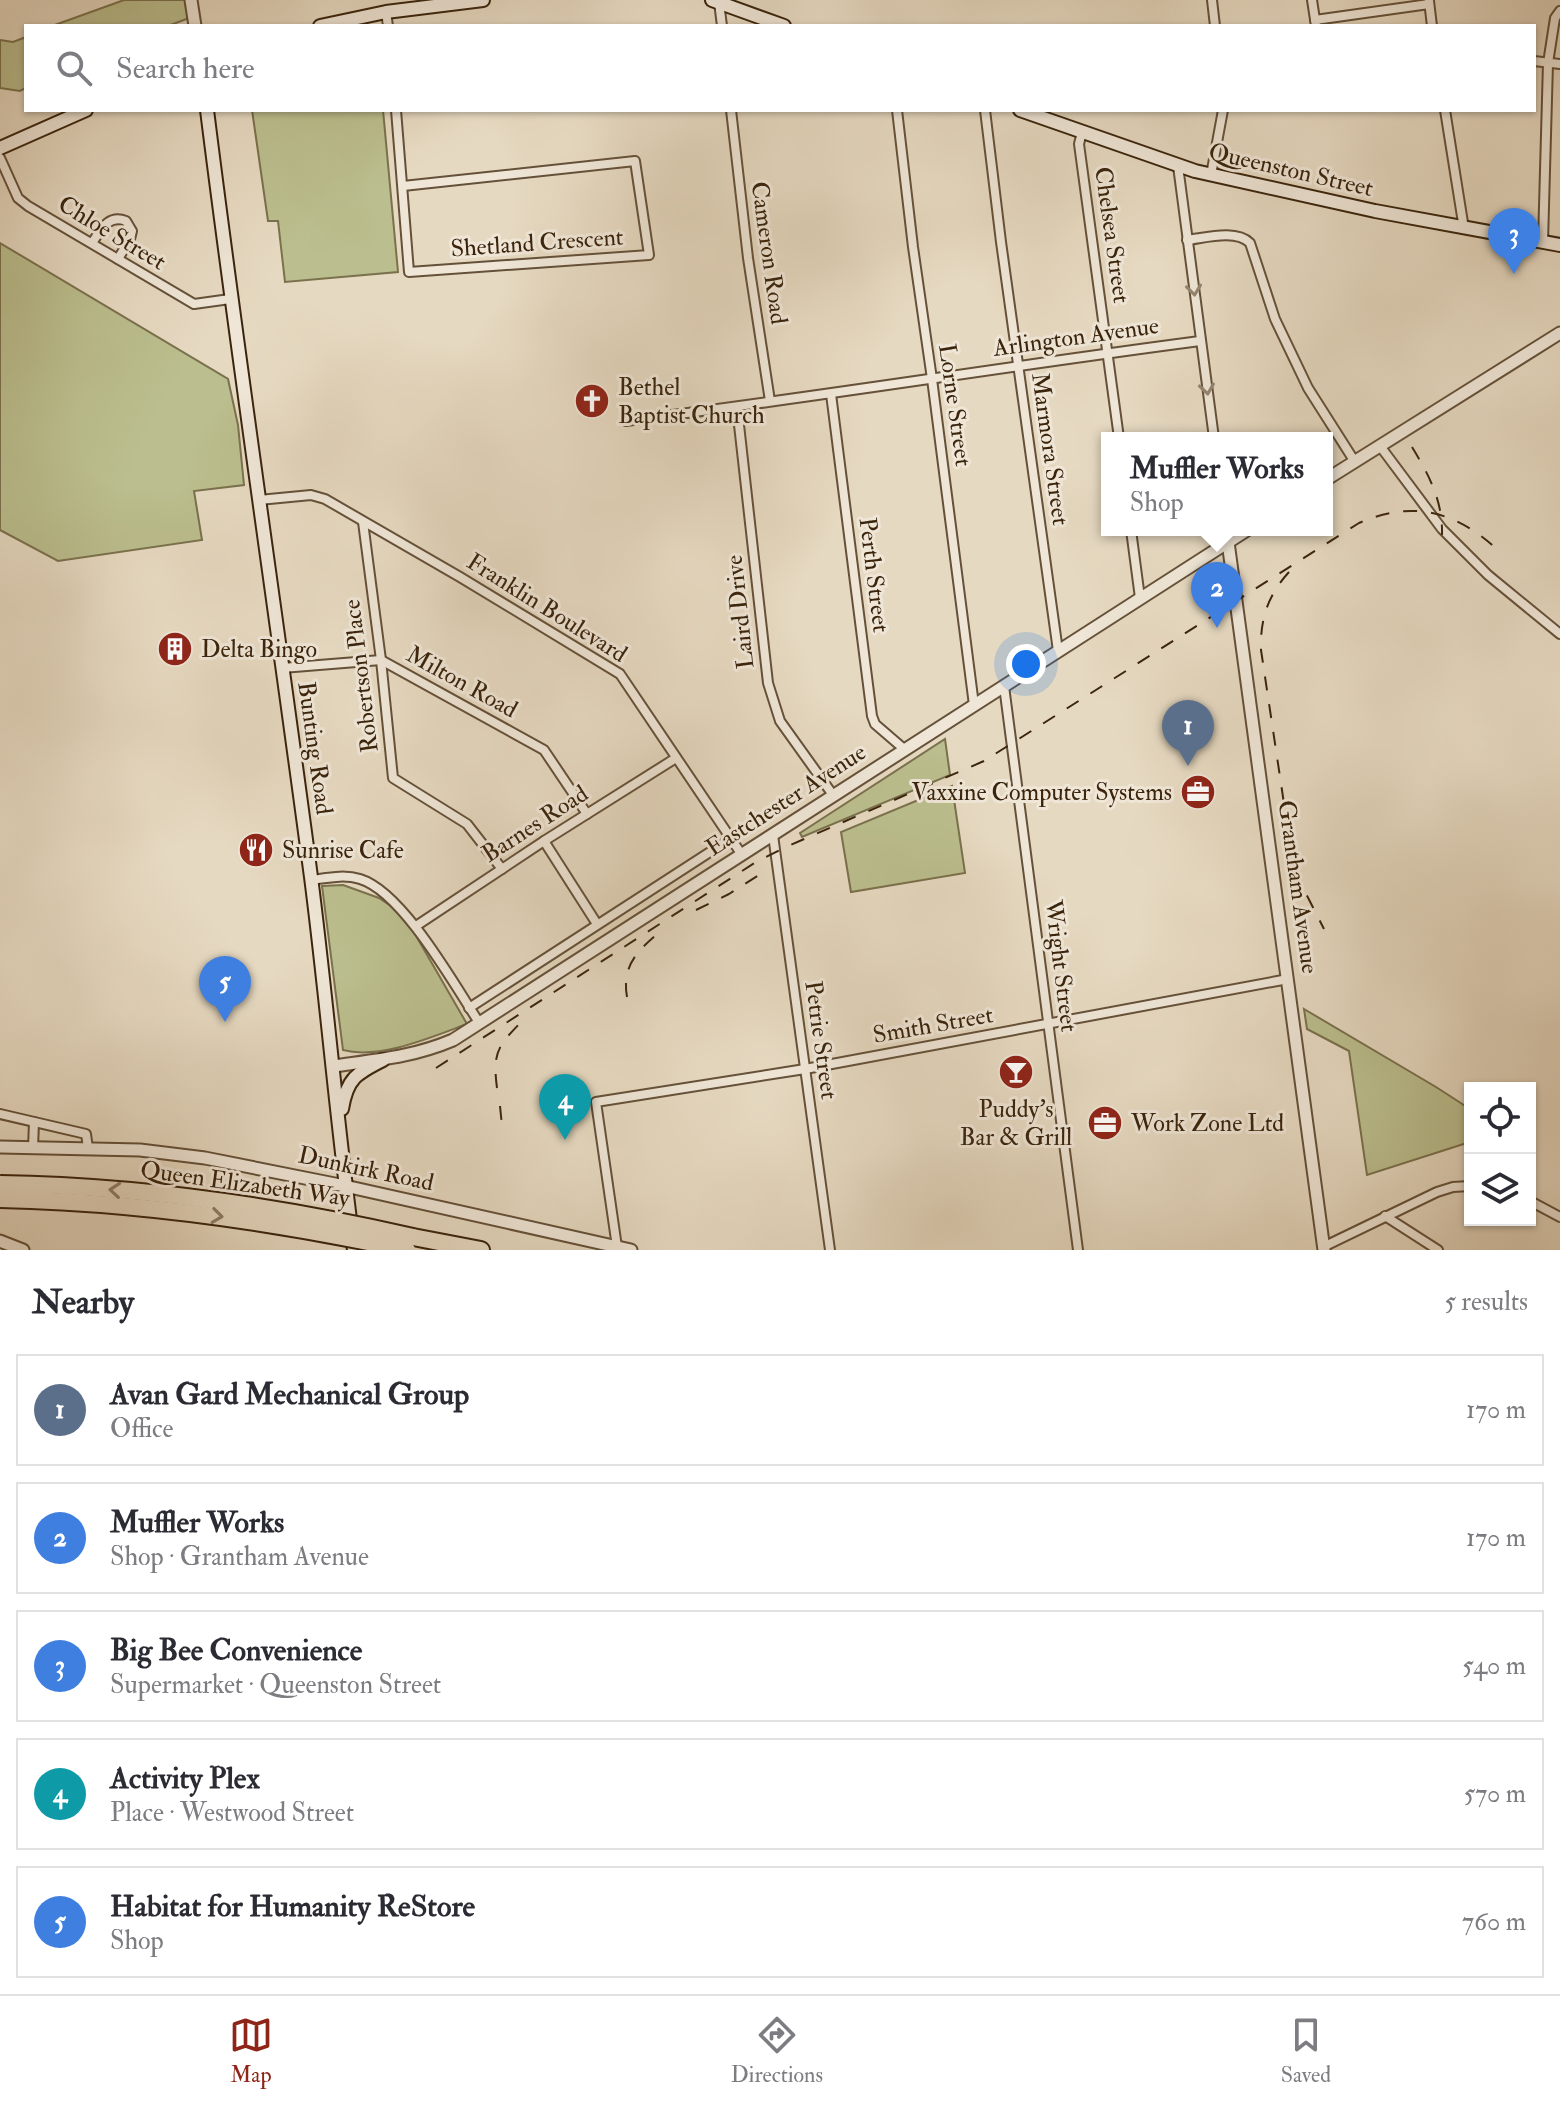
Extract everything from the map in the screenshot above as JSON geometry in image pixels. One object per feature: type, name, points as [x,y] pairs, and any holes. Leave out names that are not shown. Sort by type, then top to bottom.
[{"type":"highway","name":"Queen Elizabeth Way","points":[[0,1184],[198,1197],[289,1211],[410,1243]]},
{"type":"highway","name":"Queen Elizabeth Way","points":[[0,1199],[123,1205],[216,1215],[331,1234],[481,1250]]},
{"type":"main road","points":[[329,24],[386,12],[483,0]]},
{"type":"main road","points":[[716,1],[779,24]]},
{"type":"main road","points":[[0,148],[81,112]]},
{"type":"main road","name":"Bunting Road","points":[[207,112],[230,299],[311,880],[354,1250]]},
{"type":"main road","name":"Queenston Street","points":[[1026,112],[1211,175],[1464,229],[1560,245]]},
{"type":"main road","points":[[339,1132],[342,1104],[351,1080],[370,1065],[383,1060]]},
{"type":"street","points":[[191,0],[195,24]]},
{"type":"street","points":[[1212,0],[1215,24]]},
{"type":"street","points":[[1312,0],[1315,23],[1429,2],[1432,24]]},
{"type":"street","points":[[716,1],[722,24]]},
{"type":"street","points":[[1543,242],[1548,63],[1555,18],[1560,11]]},
{"type":"street","points":[[386,12],[388,24]]},
{"type":"street","points":[[1536,61],[1560,64]]},
{"type":"street","points":[[396,112],[403,186]]},
{"type":"street","name":"Cameron Road","points":[[731,112],[748,258],[770,401]]},
{"type":"street","name":"Lorne Street","points":[[897,112],[974,705]]},
{"type":"street","name":"Marmora Street","points":[[985,112],[1058,651]]},
{"type":"street","points":[[1211,175],[1223,112]]},
{"type":"street","points":[[1445,112],[1464,229]]},
{"type":"street","name":"Chelsea Street","points":[[1082,132],[1079,144],[1118,432]]},
{"type":"street","name":"Chloe Street","points":[[0,158],[18,198],[28,206],[194,304],[230,299]]},
{"type":"street","name":"Shetland Crescent","points":[[635,161],[649,255],[409,272],[403,186],[635,161]]},
{"type":"street","points":[[1178,166],[1213,432]]},
{"type":"street","points":[[92,243],[108,221],[116,218],[126,221],[132,231],[118,259]]},
{"type":"street","points":[[1187,240],[1234,236],[1245,238],[1250,243],[1275,319],[1308,388],[1355,462]]},
{"type":"street","points":[[1333,475],[1560,333]]},
{"type":"street","name":"Arlington Avenue","points":[[626,421],[1200,341]]},
{"type":"street","name":"Perth Street","points":[[831,394],[872,716],[875,724],[904,749]]},
{"type":"street","name":"Laird Drive","points":[[737,407],[768,683],[780,721],[833,795]]},
{"type":"street","points":[[1380,446],[1442,529],[1488,575],[1560,634]]},
{"type":"street","name":"Franklin Boulevard","points":[[259,500],[311,495],[325,499],[620,674],[742,855]]},
{"type":"street","name":"Robertson Place","points":[[363,522],[393,778],[467,824],[502,869]]},
{"type":"street","points":[[1132,536],[1140,598]]},
{"type":"street","name":"Eastchester Avenue","points":[[334,1066],[407,1056],[453,1040],[480,1024],[1140,598],[1228,536]]},
{"type":"street","name":"Grantham Avenue","points":[[1228,536],[1323,1248]]},
{"type":"street","name":"Milton Road","points":[[282,668],[381,660],[544,750],[587,814]]},
{"type":"street","name":"Wright Street","points":[[1004,686],[1078,1250]]},
{"type":"street","name":"Barnes Road","points":[[416,926],[676,758]]},
{"type":"street","name":"Petrie Street","points":[[773,835],[830,1250]]},
{"type":"street","name":"Eastchester Avenue","points":[[469,1008],[730,839]]},
{"type":"street","points":[[544,841],[611,937]]},
{"type":"street","points":[[311,880],[346,876],[362,879],[380,890],[416,926],[480,1024]]},
{"type":"street","name":"Smith Street","points":[[617,1247],[596,1102],[805,1069],[1288,979]]},
{"type":"street","points":[[0,1114],[86,1134],[88,1148]]},
{"type":"street","points":[[33,1148],[34,1122]]},
{"type":"street","name":"Dunkirk Road","points":[[0,1147],[140,1150],[205,1158],[631,1250]]},
{"type":"street","points":[[1323,1248],[1437,1192],[1464,1186]]},
{"type":"street","points":[[1536,1204],[1560,1217]]},
{"type":"street","points":[[1385,1216],[1438,1250]]},
{"type":"street","points":[[0,1241],[23,1250]]},
{"type":"green space","points":[[124,0],[185,0],[189,18],[173,24],[58,24]]},
{"type":"green space","points":[[24,38],[24,89],[20,91],[0,88],[0,40],[13,42]]},
{"type":"green space","points":[[252,112],[383,112],[398,272],[285,282],[278,221],[268,221]]},
{"type":"green space","points":[[0,243],[228,379],[238,425],[244,485],[194,491],[202,540],[58,561],[0,530]]},
{"type":"green space","points":[[945,739],[950,775],[802,837],[800,833]]},
{"type":"green space","points":[[952,786],[965,873],[851,892],[841,832]]},
{"type":"green space","points":[[343,885],[379,898],[404,915],[467,1024],[389,1050],[343,1050],[322,886]]},
{"type":"green space","points":[[1304,1009],[1464,1105],[1464,1144],[1367,1175],[1349,1051],[1307,1029]]},
{"type":"railway","points":[[1412,447],[1434,489],[1442,535]]},
{"type":"railway","points":[[436,1068],[756,862],[984,761],[1359,523],[1398,512],[1434,513],[1467,527],[1499,551]]},
{"type":"railway","points":[[1289,572],[1267,608],[1261,650],[1292,857],[1299,880],[1324,929]]},
{"type":"railway","points":[[696,910],[759,875]]},
{"type":"railway","points":[[627,997],[628,969],[642,948],[656,935]]},
{"type":"railway","points":[[497,1088],[499,1049],[525,1018]]},
{"type":"railway","points":[[500,1106],[502,1126]]},
{"type":"place","name":"Big Bee Convenience","points":[[1514,274]]},
{"type":"place","name":"Bethel Baptist Church","points":[[592,401]]},
{"type":"place","name":"Muffler Works","points":[[1217,628]]},
{"type":"place","name":"Delta Bingo","points":[[175,649]]},
{"type":"place","name":"Avan Gard Mechanical Group","points":[[1188,766]]},
{"type":"place","name":"Vaxxine Computer Systems","points":[[1198,792]]},
{"type":"place","name":"Sunrise Cafe","points":[[256,850]]},
{"type":"place","name":"Habitat for Humanity ReStore","points":[[225,1022]]},
{"type":"place","name":"Puddy's Bar & Grill","points":[[1016,1072]]},
{"type":"place","name":"Work Zone Ltd","points":[[1105,1123]]},
{"type":"place","name":"Activity Plex","points":[[565,1140]]}]
